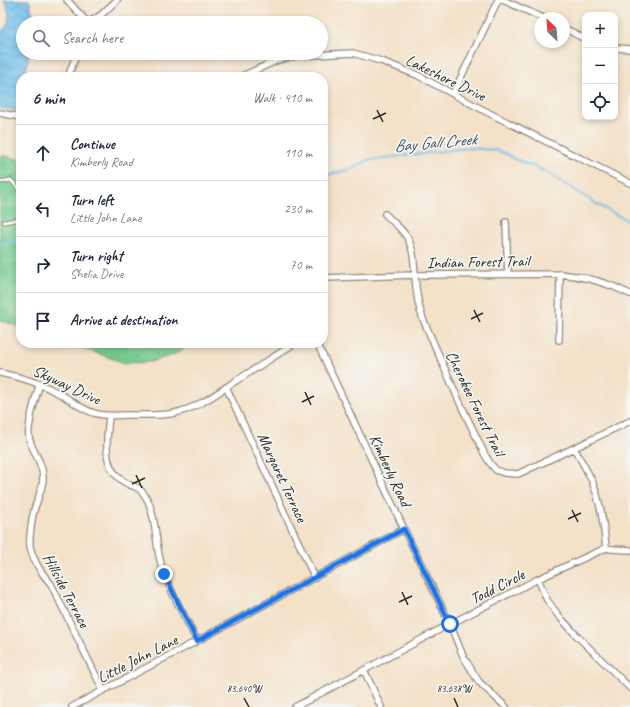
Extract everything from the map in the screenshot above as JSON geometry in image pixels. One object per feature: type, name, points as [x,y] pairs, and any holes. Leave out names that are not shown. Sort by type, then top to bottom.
[{"type":"street","points":[[67,0],[82,16]]},
{"type":"street","points":[[99,16],[118,0]]},
{"type":"street","points":[[453,94],[498,0]]},
{"type":"street","points":[[503,0],[534,14]]},
{"type":"street","points":[[570,31],[582,37]]},
{"type":"street","points":[[618,48],[630,49]]},
{"type":"street","name":"Lakeshore Drive","points":[[328,55],[353,54],[381,61],[417,75],[630,183]]},
{"type":"street","points":[[70,72],[74,60]]},
{"type":"street","name":"Lakeshore Drive","points":[[251,72],[278,60]]},
{"type":"street","points":[[0,113],[16,116]]},
{"type":"street","name":"Cherokee Forest Trail","points":[[385,214],[399,227],[407,238],[412,251],[420,312],[423,320],[485,455],[496,470],[504,473],[518,474],[630,421]]},
{"type":"street","points":[[506,222],[508,274]]},
{"type":"street","points":[[559,340],[560,274]]},
{"type":"street","name":"Indian Forest Trail","points":[[328,278],[415,275],[560,274],[575,275],[596,280],[614,286],[630,294]]},
{"type":"street","name":"Skyway Drive","points":[[0,373],[40,383],[81,408],[95,413],[110,416],[152,416],[194,407],[211,398],[287,348]]},
{"type":"street","name":"Kimberly Road","points":[[320,348],[404,529],[450,624],[463,656],[480,682],[506,707]]},
{"type":"street","name":"Hillside Terrace","points":[[40,383],[29,428],[29,437],[43,470],[43,480],[34,509],[30,546],[37,564],[51,584],[103,690]]},
{"type":"street","name":"Margaret Terrace","points":[[226,387],[315,578]]},
{"type":"street","points":[[110,416],[107,457],[110,467],[118,478],[127,484],[140,489],[148,500],[152,512],[160,562],[164,574],[197,641]]},
{"type":"street","points":[[574,448],[592,481],[600,503],[606,548]]},
{"type":"street","name":"Little John Lane","points":[[72,707],[404,529]]},
{"type":"street","name":"Todd Circle","points":[[295,707],[538,579],[606,548],[630,550]]},
{"type":"street","points":[[538,579],[546,600],[558,615],[577,636],[630,688]]},
{"type":"street","points":[[364,670],[381,707]]},
{"type":"lane","points":[[0,182],[11,180],[16,186]]},
{"type":"lane","points":[[4,222],[16,220]]},
{"type":"green space","points":[[0,156],[5,156],[16,159],[16,325],[0,320]]},
{"type":"green space","points":[[82,348],[185,348],[173,355],[150,362],[125,363]]},
{"type":"water","points":[[4,0],[29,0],[33,16],[16,16],[16,60],[28,60],[26,72],[16,72],[16,110],[0,108],[0,34],[8,24],[9,14]]},
{"type":"waterway","name":"Bay Gall Creek","points":[[328,175],[351,169],[368,160],[468,148],[495,150],[546,172],[600,206],[630,222]]},
{"type":"waterway","name":"Bay Gall Creek","points":[[0,244],[16,242]]},
{"type":"route","points":[[164,574],[197,641],[404,529],[450,624]]}]
